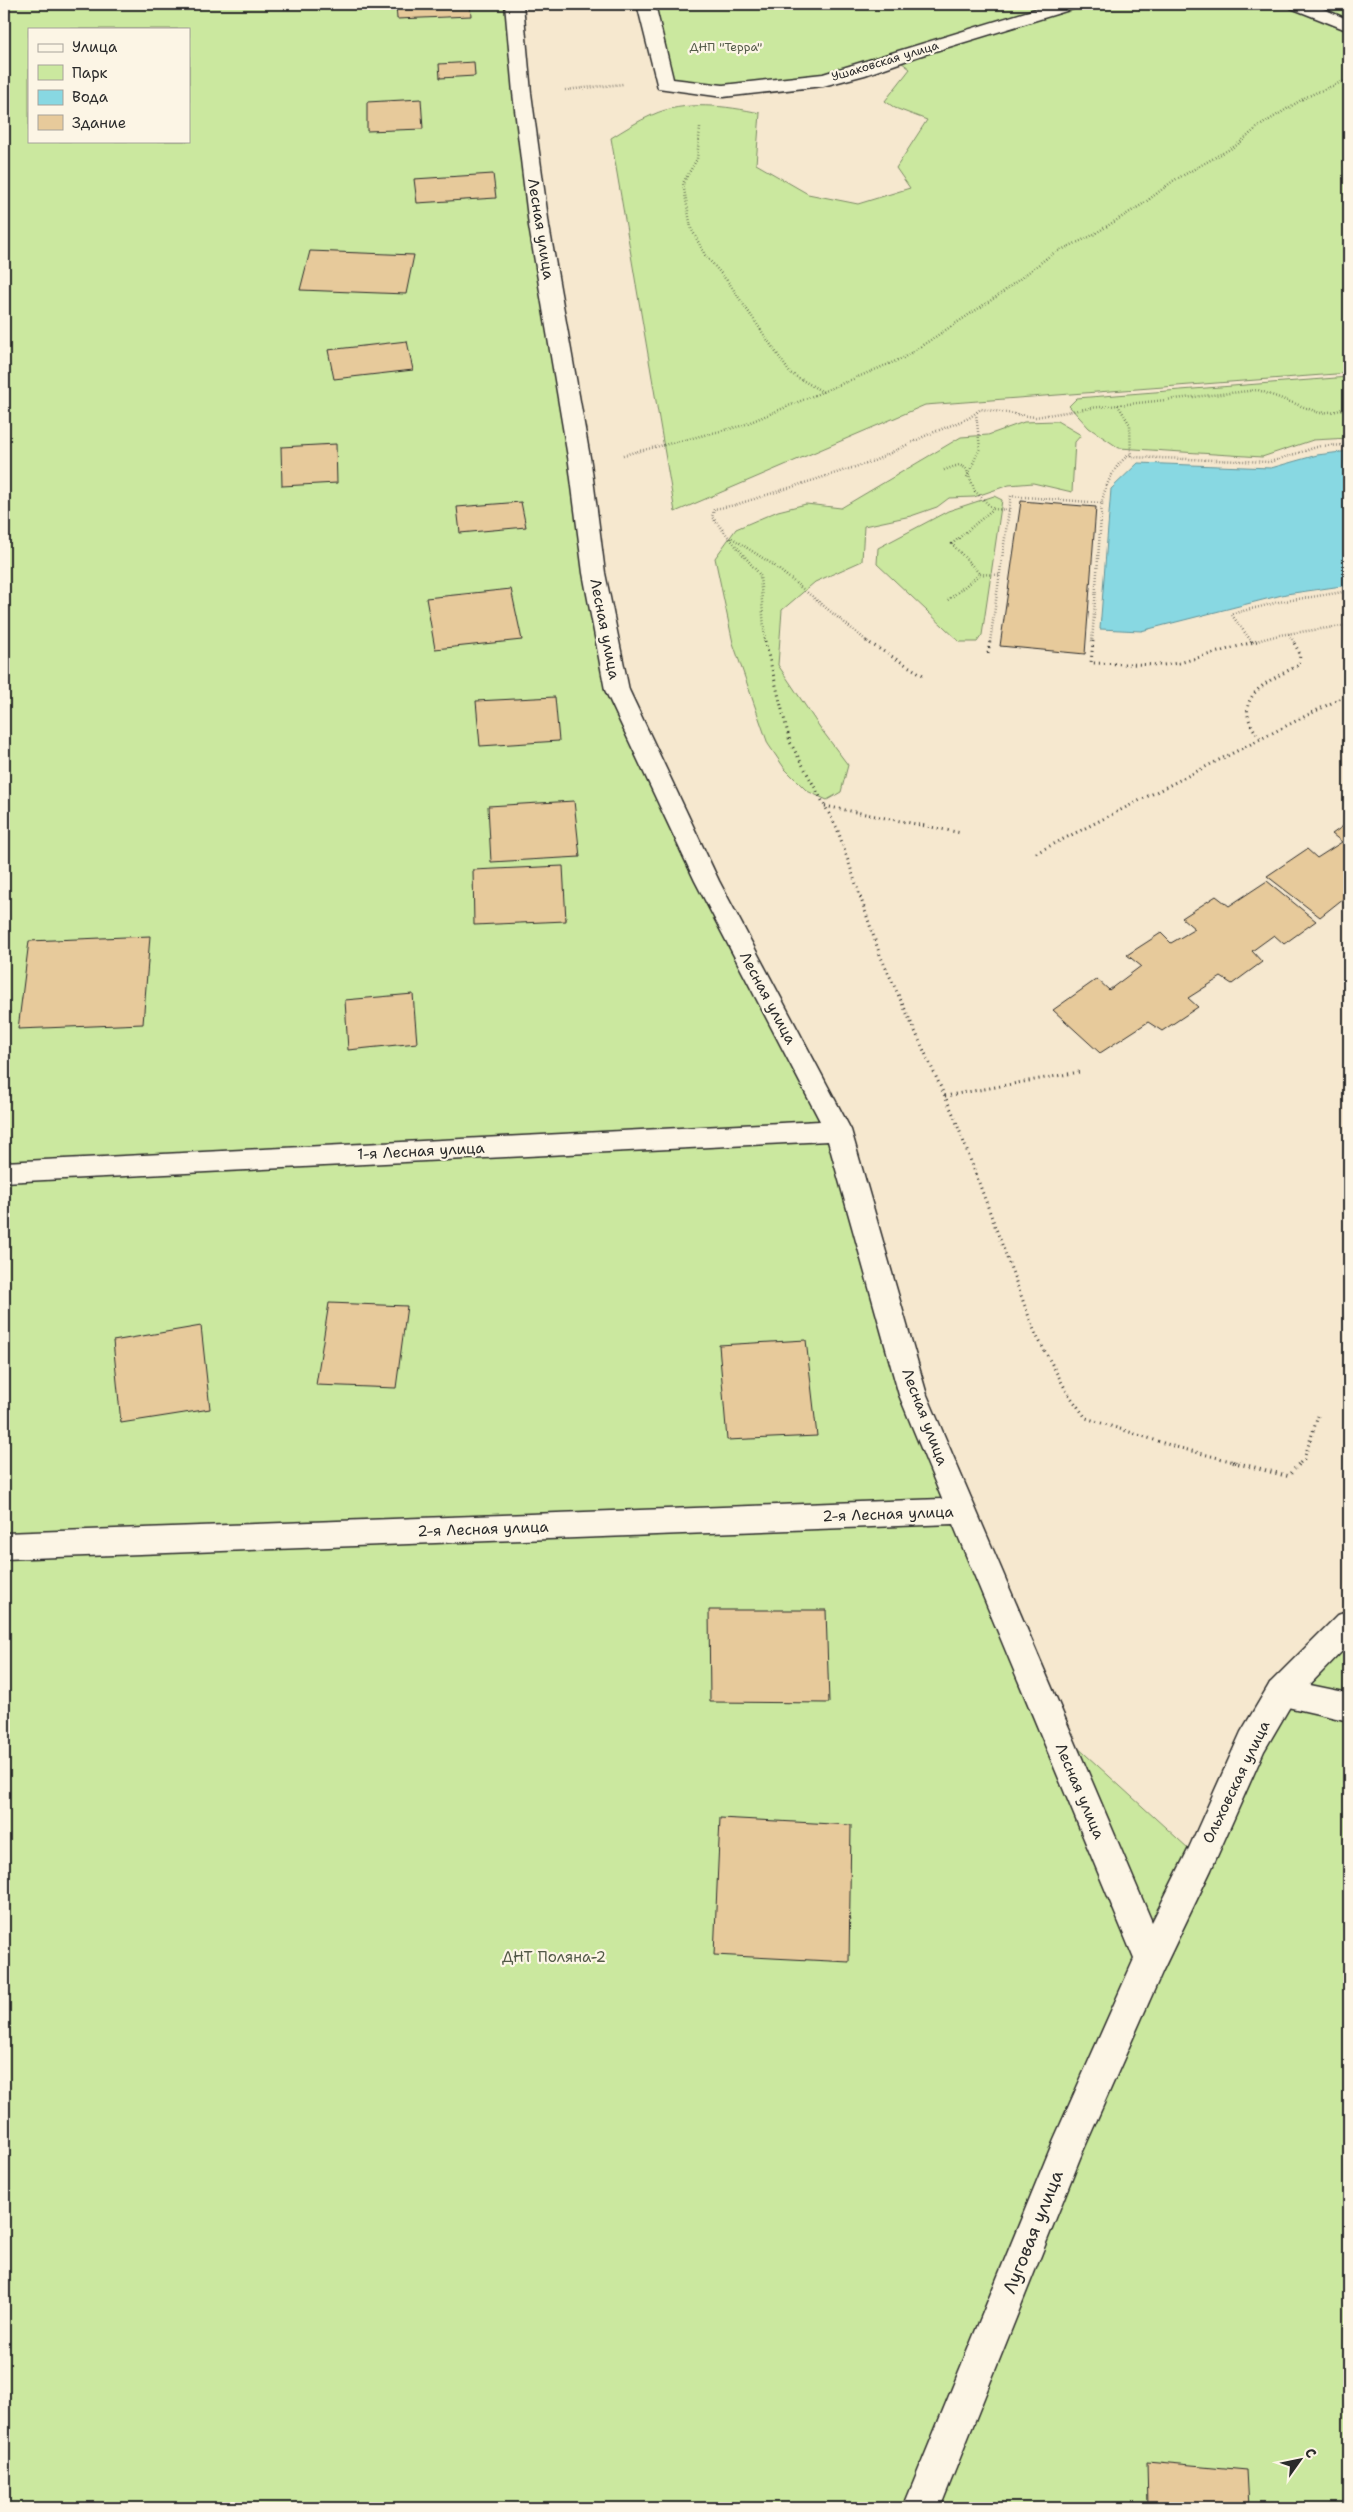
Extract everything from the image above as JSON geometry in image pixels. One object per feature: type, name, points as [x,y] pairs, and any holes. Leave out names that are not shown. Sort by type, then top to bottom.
[{"type":"street","name":"Лесная улица","points":[[514,4],[522,94],[539,226],[580,463],[594,573],[617,690],[707,881],[838,1130],[913,1395],[1151,1959]]},
{"type":"street","points":[[646,4],[665,82]]},
{"type":"street","name":"Ушаковская улица","points":[[665,82],[700,90],[723,92],[823,80],[860,71],[913,52],[1070,4]]},
{"type":"street","points":[[1297,4],[1349,26]]},
{"type":"street","name":"1-я Лесная улица","points":[[4,1172],[838,1130]]},
{"type":"street","name":"2-я Лесная улица","points":[[4,1546],[963,1511]]},
{"type":"street","name":"Ольховская улица","points":[[1151,1959],[1200,1859],[1252,1742],[1281,1693],[1349,1624]]},
{"type":"street","points":[[1281,1693],[1349,1706]]},
{"type":"street","name":"Луговая улица","points":[[922,2508],[1066,2151],[1151,1959]]},
{"type":"path","points":[[580,463],[622,455],[741,426],[903,358],[993,300],[1052,254],[1091,236],[1143,204],[1173,181],[1237,145],[1258,127],[1306,97],[1349,79]]},
{"type":"path","points":[[522,94],[665,82]]},
{"type":"path","points":[[700,90],[697,159],[683,183],[691,228],[705,255],[729,283],[790,373],[824,392]]},
{"type":"path","points":[[1318,1416],[1304,1460],[1288,1476],[1176,1447],[1086,1418],[1066,1392],[1035,1333],[945,1096],[880,955],[837,828],[790,742],[763,635],[760,575],[712,517],[714,509],[735,505],[874,461],[927,435],[970,418],[981,409],[1036,417],[1118,405],[1258,390],[1320,412],[1337,411],[1349,406]]},
{"type":"path","points":[[1118,405],[1130,425],[1131,457],[1258,463],[1270,462],[1320,446],[1349,445]]},
{"type":"path","points":[[967,477],[979,446],[976,413]]},
{"type":"path","points":[[1132,454],[1123,457],[1119,467],[1108,478],[1104,487],[1091,663],[1163,666],[1289,634],[1349,625]]},
{"type":"path","points":[[944,470],[959,465],[966,468],[967,477],[981,499],[993,509],[1009,510]]},
{"type":"path","points":[[988,653],[1011,496],[1102,503]]},
{"type":"path","points":[[980,574],[952,544],[993,509]]},
{"type":"path","points":[[727,535],[772,564],[867,642],[924,675]]},
{"type":"path","points":[[948,600],[980,574],[999,575]]},
{"type":"path","points":[[1252,643],[1231,614],[1279,602],[1349,591]]},
{"type":"path","points":[[1260,738],[1247,720],[1246,708],[1261,686],[1299,664],[1300,654],[1289,634]]},
{"type":"path","points":[[1036,853],[1349,694]]},
{"type":"path","points":[[825,806],[961,833]]},
{"type":"path","points":[[945,1096],[1079,1072]]},
{"type":"green space","name":"ДНТ Поляна-2","points":[[4,4],[517,4],[539,226],[617,690],[842,1144],[913,1395],[1052,1724],[1200,1859],[1228,1793],[1324,1649],[1349,1624],[1349,2508],[4,2508]]},
{"type":"green space","name":"ДНП \"Терра\"","points":[[646,4],[1349,4],[1349,373],[925,405],[675,512],[611,138],[647,117],[678,107],[734,108],[760,113],[756,164],[808,194],[858,204],[910,188],[896,168],[927,120],[895,108],[885,101],[910,69],[901,62],[723,91],[665,84]]},
{"type":"green space","points":[[1349,377],[1349,438],[1313,440],[1262,457],[1119,448],[1089,428],[1069,406],[1077,398]]},
{"type":"green space","points":[[1057,421],[1081,435],[1075,442],[1072,492],[1033,483],[1009,485],[974,497],[949,498],[937,507],[911,516],[864,526],[862,561],[815,582],[782,610],[778,665],[848,765],[841,792],[827,800],[807,791],[785,769],[768,744],[733,643],[715,558],[736,529],[778,511],[806,504],[841,508],[961,437],[988,435],[1024,422]]},
{"type":"green space","points":[[994,496],[1002,500],[982,635],[977,642],[960,642],[877,564],[878,548],[948,511]]},
{"type":"water","points":[[1349,451],[1349,585],[1286,594],[1141,631],[1100,629],[1111,489],[1138,463],[1271,468],[1317,455]]},
{"type":"building","points":[[396,4],[470,4],[471,16],[397,19]]},
{"type":"building","points":[[474,62],[475,76],[440,78],[439,64]]},
{"type":"building","points":[[421,99],[423,129],[367,131],[367,102]]},
{"type":"building","points":[[493,174],[496,198],[417,203],[414,179]]},
{"type":"building","points":[[310,251],[414,255],[406,294],[300,290]]},
{"type":"building","points":[[407,341],[413,370],[334,379],[328,350]]},
{"type":"building","points":[[336,444],[337,483],[282,486],[281,447]]},
{"type":"building","points":[[1021,501],[1096,507],[1085,654],[1000,646]]},
{"type":"building","points":[[521,502],[526,527],[460,533],[457,507]]},
{"type":"building","points":[[511,589],[522,640],[435,649],[426,598]]},
{"type":"building","points":[[555,697],[559,741],[480,746],[476,701]]},
{"type":"building","points":[[574,801],[580,857],[491,862],[488,806]]},
{"type":"building","points":[[1349,822],[1349,894],[1320,917],[1267,876],[1307,849],[1317,858],[1342,842],[1332,834]]},
{"type":"building","points":[[563,866],[566,921],[474,925],[473,870]]},
{"type":"building","points":[[1267,881],[1316,921],[1284,944],[1274,935],[1252,951],[1262,962],[1232,984],[1221,977],[1188,998],[1198,1007],[1162,1031],[1148,1022],[1100,1053],[1053,1010],[1097,979],[1109,990],[1141,966],[1127,955],[1161,933],[1171,943],[1195,929],[1182,918],[1216,896],[1229,906]]},
{"type":"building","points":[[150,936],[143,1024],[18,1029],[29,941]]},
{"type":"building","points":[[413,994],[417,1043],[348,1050],[345,1000]]},
{"type":"building","points":[[329,1303],[407,1306],[396,1388],[316,1385]]},
{"type":"building","points":[[201,1326],[210,1409],[121,1423],[113,1341]]},
{"type":"building","points":[[806,1340],[817,1436],[727,1440],[719,1345]]},
{"type":"building","points":[[709,1610],[826,1610],[829,1703],[710,1702]]},
{"type":"building","points":[[720,1818],[851,1825],[849,1962],[714,1955]]},
{"type":"building","points":[[1147,2461],[1247,2470],[1249,2508],[1148,2508]]}]
